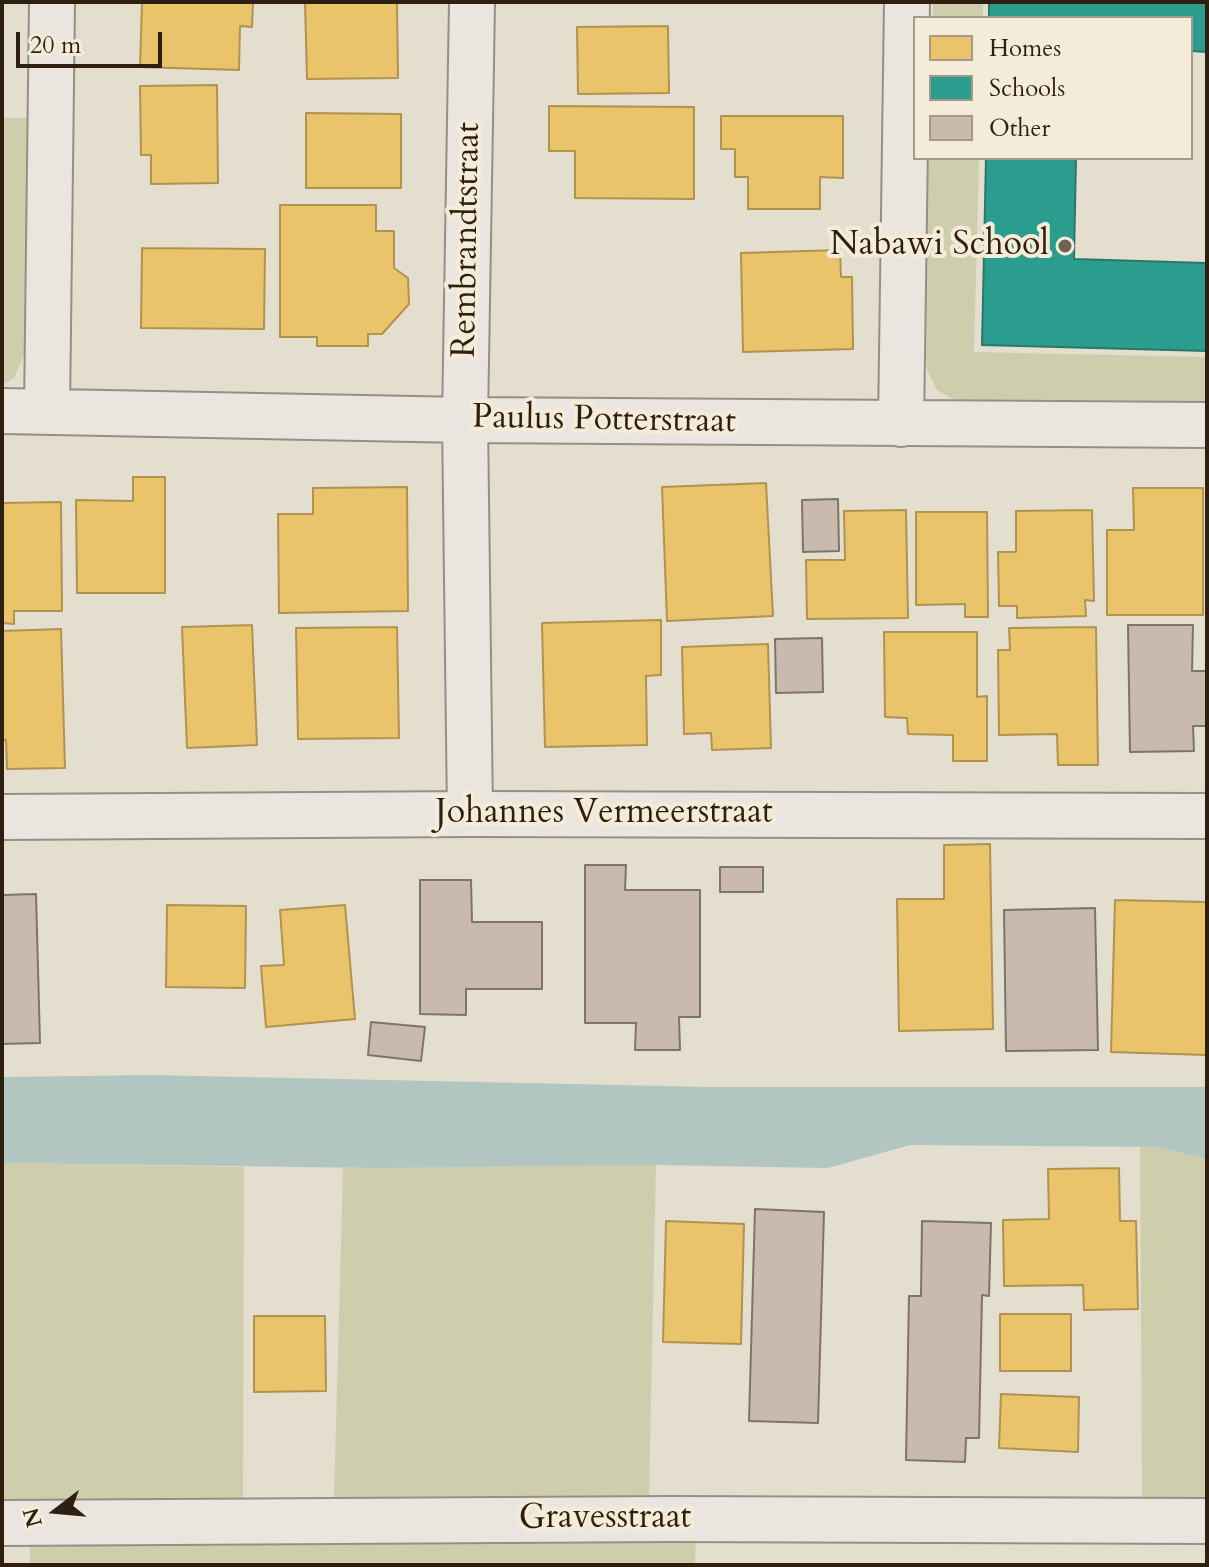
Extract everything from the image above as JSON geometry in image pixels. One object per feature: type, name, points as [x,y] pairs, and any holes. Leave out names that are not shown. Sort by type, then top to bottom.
[{"type":"street","points":[[47,411],[52,2]]},
{"type":"street","name":"Rembrandtstraat","points":[[470,814],[465,420],[472,2]]},
{"type":"street","points":[[901,424],[907,2]]},
{"type":"street","name":"Paulus Potterstraat","points":[[2,411],[465,420],[1207,425]]},
{"type":"street","name":"Johannes Vermeerstraat","points":[[2,817],[470,814],[1207,816]]},
{"type":"street","name":"Gravesstraat","points":[[2,1523],[809,1519],[1207,1521]]},
{"type":"green space","points":[[933,2],[983,2],[983,16],[933,16]]},
{"type":"green space","points":[[2,118],[27,118],[27,347],[14,378],[2,385]]},
{"type":"green space","points":[[927,160],[979,160],[974,352],[1207,357],[1207,401],[976,402],[953,399],[937,390],[927,370],[921,333]]},
{"type":"green space","points":[[1140,1147],[1158,1147],[1207,1159],[1207,1505],[1142,1504]]},
{"type":"green space","points":[[2,1163],[244,1167],[243,1499],[2,1503]]},
{"type":"green space","points":[[656,1165],[649,1496],[334,1497],[343,1168]]},
{"type":"green space","points":[[30,1534],[696,1534],[695,1565],[30,1565]]},
{"type":"shaded area","points":[[153,1075],[710,1087],[1207,1087],[1207,1159],[1158,1147],[910,1145],[828,1168],[656,1165],[376,1168],[2,1163],[2,1077]]},
{"type":"building: Homes","points":[[142,2],[253,2],[252,27],[240,26],[239,70],[140,67]]},
{"type":"building: Homes","points":[[305,2],[397,2],[398,78],[307,79]]},
{"type":"building: Homes","points":[[668,26],[669,93],[578,94],[577,27]]},
{"type":"building: Homes","points":[[217,85],[218,183],[151,184],[151,155],[141,155],[140,86]]},
{"type":"building: Homes","points":[[549,106],[694,107],[694,199],[575,198],[575,151],[549,151]]},
{"type":"building: Homes","points":[[306,113],[401,114],[401,188],[306,188]]},
{"type":"building: Homes","points":[[721,116],[843,116],[843,178],[820,177],[820,209],[748,209],[748,177],[735,177],[735,149],[721,149]]},
{"type":"building: Homes","points":[[280,205],[376,205],[376,231],[394,231],[394,268],[408,278],[409,304],[382,334],[368,334],[368,346],[317,346],[317,337],[280,337]]},
{"type":"building: Homes","points":[[142,248],[265,249],[264,329],[141,328]]},
{"type":"building: Homes","points":[[840,250],[841,277],[852,277],[853,349],[743,352],[741,253]]},
{"type":"building: Homes","points":[[133,477],[165,477],[165,593],[77,593],[76,500],[133,501]]},
{"type":"building: Homes","points":[[766,483],[773,616],[667,621],[662,487]]},
{"type":"building: Homes","points":[[407,487],[408,611],[279,613],[278,514],[313,514],[313,488]]},
{"type":"building: Homes","points":[[1133,488],[1203,488],[1203,615],[1107,615],[1107,530],[1134,530]]},
{"type":"building: Homes","points":[[61,502],[62,611],[14,611],[14,624],[2,623],[2,503]]},
{"type":"building: Homes","points":[[906,510],[908,618],[807,619],[806,560],[845,560],[844,511]]},
{"type":"building: Homes","points":[[1092,510],[1094,601],[1085,600],[1086,616],[1017,618],[1017,606],[999,606],[998,552],[1016,552],[1016,511]]},
{"type":"building: Homes","points":[[916,512],[987,512],[988,617],[965,617],[965,604],[916,605]]},
{"type":"building: Homes","points":[[661,620],[661,675],[646,676],[647,745],[545,747],[542,623]]},
{"type":"building: Homes","points":[[252,625],[257,745],[187,748],[182,627]]},
{"type":"building: Homes","points":[[397,627],[399,738],[298,739],[296,628]]},
{"type":"building: Homes","points":[[1096,627],[1098,765],[1058,765],[1057,734],[999,735],[998,650],[1010,650],[1009,628]]},
{"type":"building: Homes","points":[[61,629],[65,768],[7,769],[6,740],[2,740],[2,631]]},
{"type":"building: Homes","points":[[884,632],[977,632],[977,697],[987,696],[987,761],[953,761],[953,735],[908,734],[907,718],[885,717]]},
{"type":"building: Homes","points":[[768,644],[771,748],[712,750],[711,733],[684,734],[682,647]]},
{"type":"building: Homes","points":[[990,844],[993,1029],[899,1031],[897,899],[944,899],[944,845]]},
{"type":"building: Homes","points":[[1115,900],[1207,902],[1207,1055],[1111,1052]]},
{"type":"building: Homes","points":[[167,905],[246,906],[245,988],[166,987]]},
{"type":"building: Homes","points":[[345,905],[355,1019],[266,1027],[261,966],[284,965],[280,910]]},
{"type":"building: Homes","points":[[1119,1168],[1120,1221],[1136,1221],[1138,1309],[1084,1310],[1083,1285],[1004,1286],[1003,1220],[1049,1219],[1048,1169]]},
{"type":"building: Homes","points":[[666,1221],[744,1224],[741,1344],[663,1342]]},
{"type":"building: Homes","points":[[1000,1314],[1071,1314],[1071,1371],[1000,1371]]},
{"type":"building: Homes","points":[[254,1316],[325,1316],[326,1391],[254,1392]]},
{"type":"building: Homes","points":[[1001,1394],[1079,1397],[1078,1452],[999,1448]]},
{"type":"building: Schools","points":[[989,2],[1207,2],[1207,52],[1193,51],[1193,16],[989,16]]},
{"type":"building: Schools","points":[[986,160],[1076,160],[1074,259],[1207,263],[1207,351],[982,345]]},
{"type":"building: Other","points":[[838,499],[839,551],[803,552],[802,500]]},
{"type":"building: Other","points":[[1128,625],[1193,625],[1192,671],[1207,671],[1207,726],[1193,726],[1194,751],[1130,752]]},
{"type":"building: Other","points":[[822,638],[823,692],[776,693],[775,639]]},
{"type":"building: Other","points":[[585,865],[626,865],[625,890],[700,890],[700,1017],[679,1017],[680,1050],[635,1050],[636,1023],[585,1023]]},
{"type":"building: Other","points":[[720,867],[763,867],[763,892],[720,892]]},
{"type":"building: Other","points":[[420,880],[471,880],[472,922],[542,922],[542,989],[466,989],[466,1015],[420,1014]]},
{"type":"building: Other","points":[[36,894],[40,1043],[2,1044],[2,895]]},
{"type":"building: Other","points":[[1095,908],[1098,1050],[1006,1051],[1004,910]]},
{"type":"building: Other","points":[[371,1022],[425,1027],[421,1061],[368,1055]]},
{"type":"building: Other","points":[[755,1209],[824,1212],[818,1423],[749,1421]]},
{"type":"building: Other","points":[[922,1221],[991,1223],[989,1296],[982,1295],[979,1438],[966,1438],[965,1462],[906,1460],[909,1296],[921,1296]]},
{"type":"place","name":"Nabawi School","points":[[1065,246]]}]
